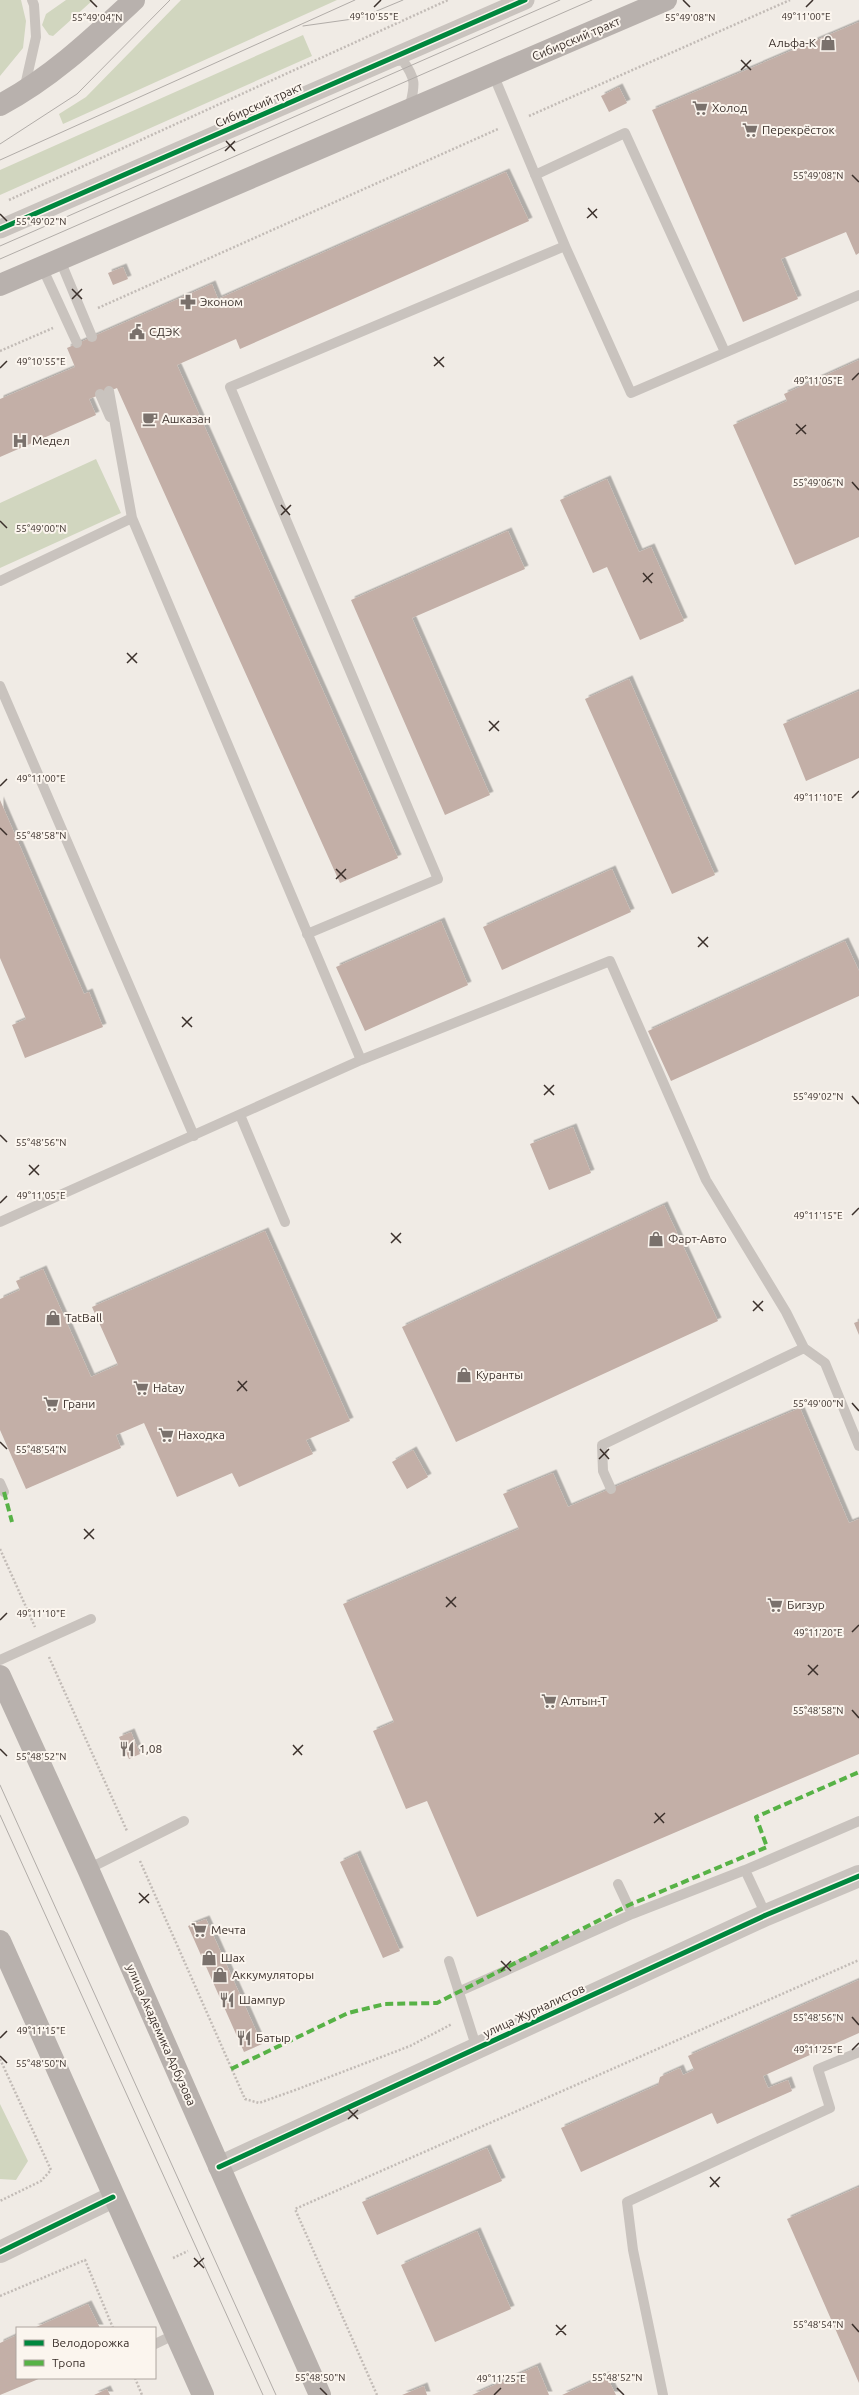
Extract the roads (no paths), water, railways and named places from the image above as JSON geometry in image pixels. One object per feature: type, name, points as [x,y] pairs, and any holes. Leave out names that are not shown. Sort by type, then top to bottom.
[{"type":"main road","points":[[0,105],[24,92],[75,54],[134,0]]},
{"type":"main road","name":"Сибирский тракт","points":[[0,285],[666,0]]},
{"type":"main road","name":"улица Академика Арбузова","points":[[0,1676],[88,1869],[320,2395]]},
{"type":"main road","points":[[0,1941],[113,2197],[203,2395]]},
{"type":"street","name":"Сибирский тракт","points":[[0,229],[525,0]]},
{"type":"street","name":"улица Журналистов","points":[[219,2167],[766,1915],[859,1876]]},
{"type":"street","points":[[0,2252],[113,2197]]},
{"type":"lane","points":[[24,92],[36,37],[33,2]]},
{"type":"lane","points":[[388,60],[403,61],[412,72],[415,82],[408,110]]},
{"type":"lane","points":[[493,74],[565,246],[631,393],[859,295]]},
{"type":"lane","points":[[535,175],[625,133],[725,352]]},
{"type":"lane","points":[[307,934],[438,879],[230,387],[565,246]]},
{"type":"lane","points":[[51,263],[83,315],[92,337]]},
{"type":"lane","points":[[51,263],[67,322],[77,344]]},
{"type":"lane","points":[[105,393],[117,431],[132,518],[361,1060]]},
{"type":"lane","points":[[0,581],[132,518]]},
{"type":"lane","points":[[0,686],[194,1136]]},
{"type":"lane","points":[[0,1222],[361,1060],[610,961],[706,1180],[786,1312],[804,1348],[825,1363],[859,1446]]},
{"type":"lane","points":[[240,1115],[285,1222]]},
{"type":"lane","points":[[611,1489],[603,1472],[602,1445],[804,1348]]},
{"type":"lane","points":[[0,1660],[91,1619]]},
{"type":"lane","points":[[458,1992],[632,1914],[745,1870],[859,1820]]},
{"type":"lane","points":[[88,1869],[184,1821]]},
{"type":"lane","points":[[745,1870],[766,1915]]},
{"type":"lane","points":[[618,1884],[632,1914]]},
{"type":"lane","points":[[449,1961],[477,2049]]},
{"type":"lane","points":[[663,2395],[633,2250],[627,2202],[830,2108],[818,2069],[859,2052]]},
{"type":"lane","points":[[156,2344],[176,2334]]},
{"type":"tram line","points":[[0,144],[77,94],[170,0]]},
{"type":"tram line","points":[[0,160],[355,0]]},
{"type":"tram line","points":[[303,26],[360,18],[403,0]]},
{"type":"tram line","points":[[0,246],[560,0]]},
{"type":"tram line","points":[[0,259],[592,0]]},
{"type":"tram line","points":[[0,1785],[276,2395]]},
{"type":"tram line","points":[[0,1815],[263,2395]]},
{"type":"place","name":"Альфа-К","points":[[828,43]]},
{"type":"place","name":"Холод","points":[[700,108]]},
{"type":"place","name":"Перекрёсток","points":[[750,130]]},
{"type":"place","name":"Эконом","points":[[188,302]]},
{"type":"place","name":"СДЭК","points":[[137,332]]},
{"type":"place","name":"Ашказан","points":[[150,419]]},
{"type":"place","name":"Медел","points":[[20,441]]},
{"type":"place","name":"Фарт-Авто","points":[[656,1239]]},
{"type":"place","name":"TatBall","points":[[53,1318]]},
{"type":"place","name":"Куранты","points":[[464,1375]]},
{"type":"place","name":"Hatay","points":[[141,1388]]},
{"type":"place","name":"Грани","points":[[51,1404]]},
{"type":"place","name":"Находка","points":[[166,1435]]},
{"type":"place","name":"Бигзур","points":[[775,1605]]},
{"type":"place","name":"Алтын-Т","points":[[549,1701]]},
{"type":"place","name":"1,08","points":[[127,1749]]},
{"type":"place","name":"Мечта","points":[[199,1930]]},
{"type":"place","name":"Шах","points":[[209,1958]]},
{"type":"place","name":"Аккумуляторы","points":[[220,1975]]},
{"type":"place","name":"Шампур","points":[[227,2000]]},
{"type":"place","name":"Батыр","points":[[244,2038]]}]
